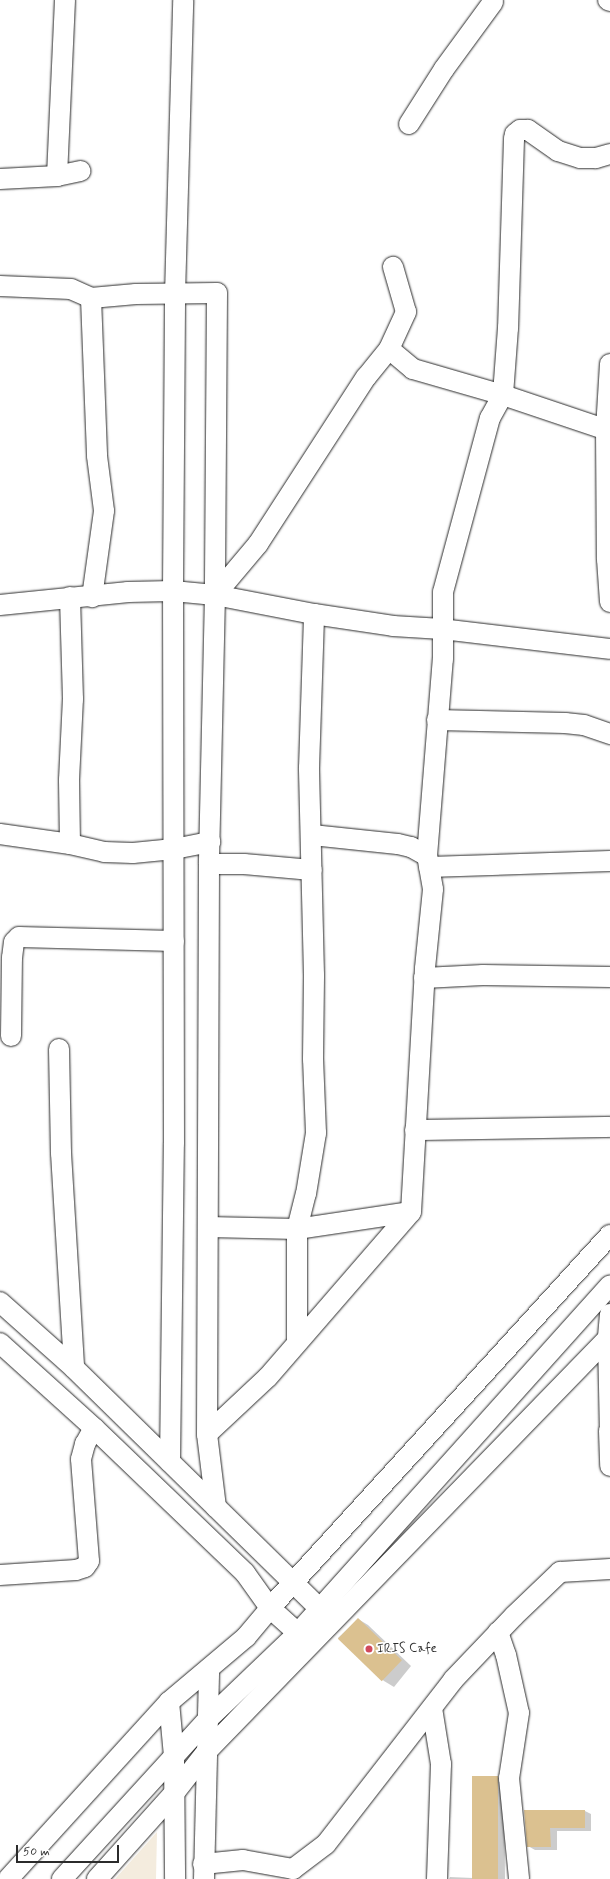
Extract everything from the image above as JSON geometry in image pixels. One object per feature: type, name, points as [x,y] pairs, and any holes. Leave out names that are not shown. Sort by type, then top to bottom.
[{"type":"street","points":[[57,176],[65,0]]},
{"type":"street","points":[[170,1462],[174,1143],[173,591],[175,294],[183,0]]},
{"type":"street","points":[[409,124],[444,69],[493,1]]},
{"type":"street","points":[[207,1434],[268,1377],[411,1212],[424,978],[433,889],[428,862],[437,720],[443,659],[443,592],[459,527],[490,418],[502,396],[508,328],[513,154],[515,134],[520,130],[528,130],[558,151],[580,158],[596,158],[610,154]]},
{"type":"street","points":[[0,178],[57,176],[80,171]]},
{"type":"street","points":[[215,595],[258,544],[366,377],[389,349],[406,312],[393,267]]},
{"type":"street","points":[[0,286],[71,289],[91,298],[136,294],[217,293],[215,595],[209,864],[207,1434],[216,1507]]},
{"type":"street","points":[[91,298],[97,456],[104,511],[92,597]]},
{"type":"street","points":[[389,349],[413,369],[608,430]]},
{"type":"street","points":[[610,364],[607,559],[610,602]]},
{"type":"street","points":[[0,605],[70,597],[92,597],[128,592],[173,591],[215,595],[314,614],[393,626],[442,628],[610,649]]},
{"type":"street","points":[[70,597],[72,699],[69,780],[70,844]]},
{"type":"street","points":[[297,1342],[297,1229],[306,1194],[316,1133],[313,1059],[314,975],[312,835],[309,768],[314,614]]},
{"type":"street","points":[[437,720],[565,723],[584,725],[610,734]]},
{"type":"street","points":[[0,834],[70,844],[104,852],[133,853],[174,849],[210,842]]},
{"type":"street","points":[[312,835],[398,844],[411,847],[428,862],[610,861]]},
{"type":"street","points":[[209,864],[244,864],[312,870]]},
{"type":"street","points":[[11,1036],[12,958],[14,942],[19,937],[174,941]]},
{"type":"street","points":[[424,978],[483,975],[610,977]]},
{"type":"street","points":[[59,1049],[61,1153],[74,1368]]},
{"type":"street","points":[[415,1130],[610,1127]]},
{"type":"street","points":[[208,1227],[297,1229],[411,1212]]},
{"type":"street","points":[[8,1879],[169,1702],[209,1670],[246,1637],[270,1608],[610,1235]]},
{"type":"street","points":[[62,1879],[208,1719],[298,1633],[610,1285]]},
{"type":"street","points":[[0,1302],[74,1368],[319,1608]]},
{"type":"street","points":[[610,1314],[610,1466]]},
{"type":"street","points":[[97,1879],[175,1792],[207,1751],[609,1337]]},
{"type":"street","points":[[0,1343],[94,1428],[245,1573],[270,1608],[298,1633]]},
{"type":"street","points":[[0,1575],[76,1570],[85,1567],[89,1561],[81,1459],[94,1428]]},
{"type":"street","points":[[209,1670],[203,1872],[243,1860],[293,1874],[326,1844],[453,1680],[498,1632],[560,1572],[610,1569]]},
{"type":"street","points":[[498,1632],[506,1655],[520,1713],[508,1778],[519,1879]]},
{"type":"street","points":[[169,1702],[174,1756],[175,1879]]},
{"type":"street","points":[[432,1708],[441,1764],[437,1879]]},
{"type":"shaded area","points":[[157,1832],[156,1879],[115,1879]]},
{"type":"building","name":"IRIS Cafe","points":[[358,1618],[402,1660],[382,1681],[338,1639]]},
{"type":"building","points":[[472,1776],[498,1776],[498,1879],[472,1879]]},
{"type":"building","points":[[524,1810],[585,1810],[585,1828],[550,1828],[551,1847],[527,1847]]},
{"type":"place","name":"IRIS Cafe","points":[[369,1649]]}]
